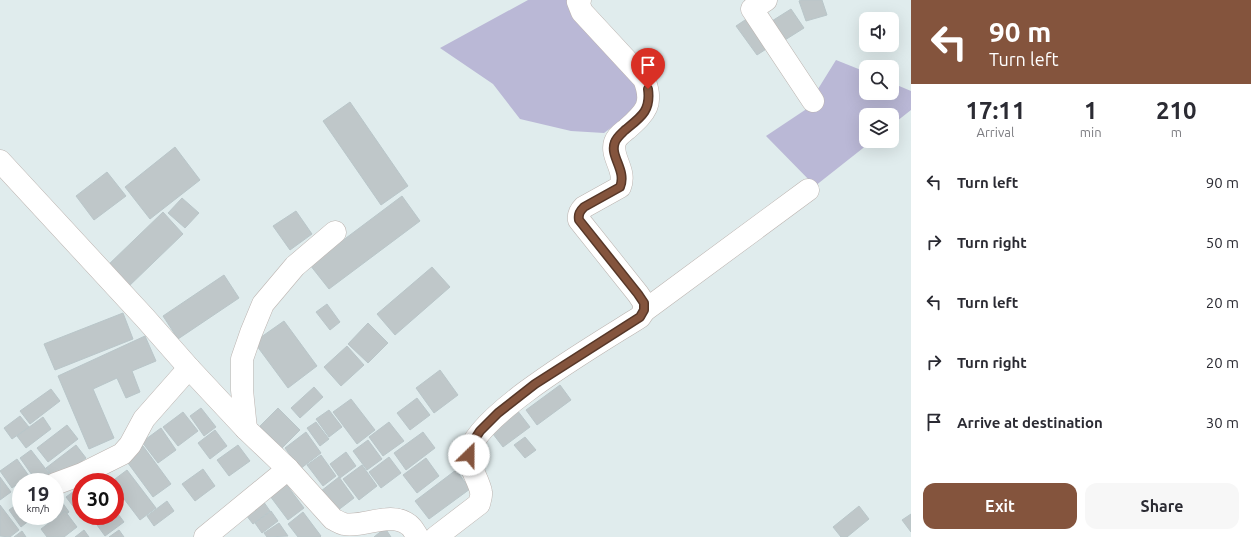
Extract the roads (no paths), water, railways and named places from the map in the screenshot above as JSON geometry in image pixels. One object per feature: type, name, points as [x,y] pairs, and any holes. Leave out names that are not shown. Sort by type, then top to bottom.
[{"type":"street","points":[[580,0],[578,2],[582,12],[644,79],[648,89],[648,106],[643,115],[618,136],[614,143],[614,150],[621,170],[622,181],[620,187],[584,207],[578,216],[579,220],[638,294],[644,303],[644,310]]},
{"type":"street","points":[[766,0],[752,9],[814,101]]},
{"type":"street","points":[[0,161],[145,318],[189,368],[246,429],[288,469],[333,519],[343,524],[351,525],[382,520],[395,520],[404,522],[410,526],[418,537]]},
{"type":"street","points":[[436,537],[480,504],[481,492],[469,455],[471,445],[480,431],[498,413],[535,384],[640,317],[644,310],[808,190]]},
{"type":"street","points":[[246,429],[242,390],[242,359],[263,304],[295,266],[335,232]]},
{"type":"street","points":[[64,481],[82,474],[122,454],[130,445],[144,419],[189,368]]},
{"type":"street","points":[[205,537],[288,469]]}]
